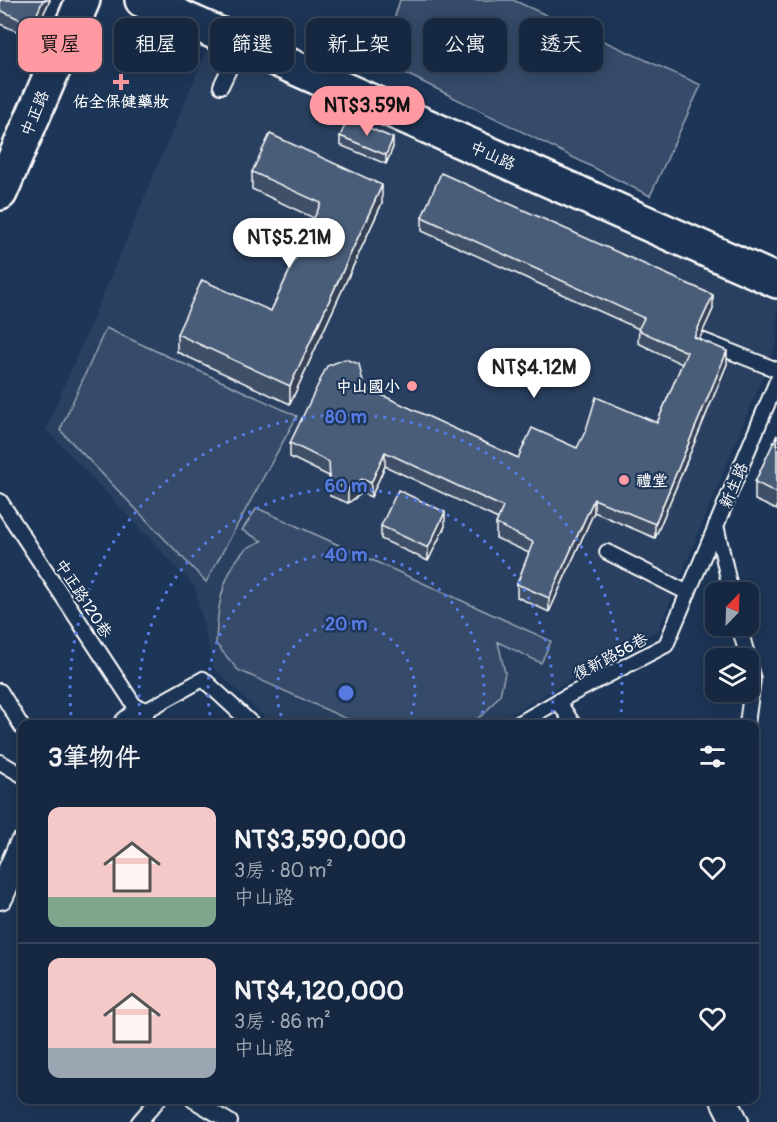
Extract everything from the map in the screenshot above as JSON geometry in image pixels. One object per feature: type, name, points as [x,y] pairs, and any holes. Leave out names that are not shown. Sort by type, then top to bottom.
[{"type":"street","name":"中正路","points":[[0,193],[83,0]]},
{"type":"street","name":"中山路","points":[[142,0],[210,30]]},
{"type":"street","name":"中山路","points":[[294,67],[777,281]]},
{"type":"street","points":[[2,884],[18,854]]},
{"type":"street","points":[[726,1104],[735,1122]]},
{"type":"lane","points":[[220,86],[227,72]]},
{"type":"lane","points":[[699,339],[777,370]]},
{"type":"lane","name":"新生路","points":[[729,582],[716,525],[777,381]]},
{"type":"lane","name":"中正路120巷","points":[[0,501],[134,719]]},
{"type":"lane","name":"復新路56巷","points":[[526,720],[666,645],[716,525]]},
{"type":"lane","points":[[607,552],[688,593]]},
{"type":"lane","points":[[134,719],[204,680],[248,720]]},
{"type":"lane","points":[[0,691],[18,720]]},
{"type":"lane","points":[[558,701],[570,720]]},
{"type":"lane","points":[[748,720],[750,702]]},
{"type":"lane","points":[[0,762],[18,773]]},
{"type":"lane","points":[[139,1122],[155,1104]]},
{"type":"lane","points":[[200,1104],[230,1122]]},
{"type":"shaded area","points":[[400,0],[513,0],[553,18],[519,18],[519,72],[603,72],[603,41],[701,85],[650,196],[403,72],[411,72],[411,18],[394,18]]},
{"type":"shaded area","name":"中山國小","points":[[210,43],[210,72],[286,72],[777,299],[777,342],[659,629],[500,720],[267,720],[213,667],[195,587],[46,429]]},
{"type":"shaded area","points":[[106,328],[297,416],[206,582],[60,430]]},
{"type":"shaded area","points":[[257,508],[551,641],[541,663],[498,642],[505,673],[500,695],[485,713],[475,720],[349,720],[238,670],[216,644],[222,595],[229,573],[246,549],[262,541],[242,530]]},
{"type":"building","points":[[0,0],[43,0],[35,18],[18,18],[0,10]]},
{"type":"building","points":[[348,119],[393,138],[386,155],[340,136]]},
{"type":"building","points":[[270,134],[382,185],[290,386],[177,334],[202,280],[271,311],[321,203],[252,172]]},
{"type":"building","points":[[441,173],[713,295],[694,337],[727,351],[655,524],[594,499],[549,598],[517,584],[533,542],[496,524],[503,507],[385,452],[371,483],[362,479],[348,489],[330,482],[329,462],[290,443],[327,366],[345,359],[359,364],[364,387],[518,458],[532,428],[577,448],[586,430],[596,397],[657,423],[687,352],[638,330],[644,318],[422,217]]},
{"type":"building","points":[[777,435],[777,493],[755,482]]},
{"type":"building","points":[[398,490],[445,512],[428,548],[381,526]]},
{"type":"place","name":"佑全保健藥妝","points":[[121,82]]},
{"type":"place","name":"中山國小","points":[[412,386]]},
{"type":"place","name":"禮堂","points":[[624,480]]}]
